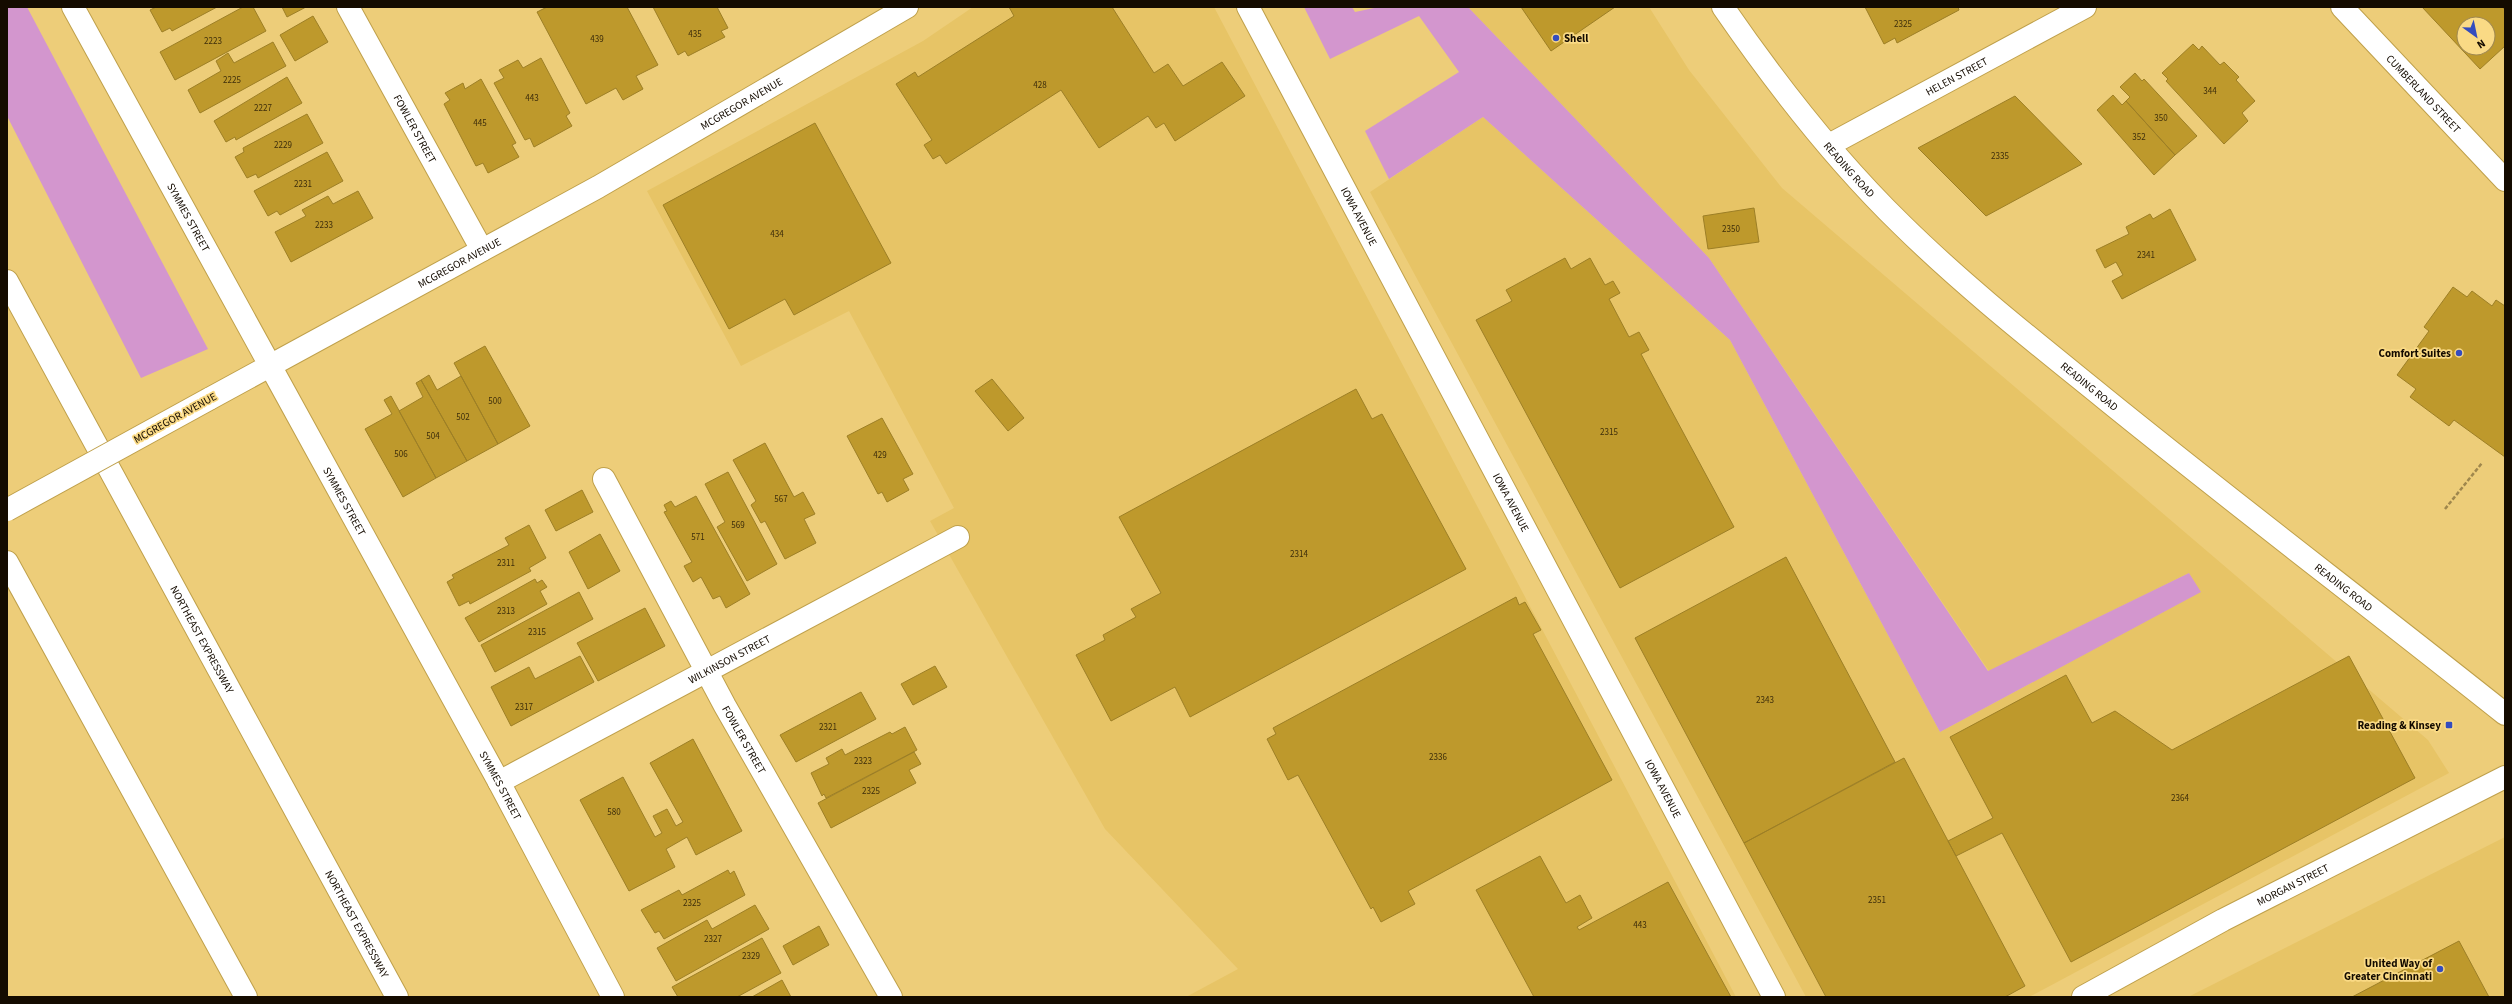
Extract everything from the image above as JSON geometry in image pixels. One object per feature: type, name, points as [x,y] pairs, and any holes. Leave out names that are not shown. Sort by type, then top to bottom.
[{"type":"main road","name":"SYMMES STREET","points":[[73,7],[500,782],[614,997]]},
{"type":"main road","name":"FOWLER STREET","points":[[348,7],[482,250]]},
{"type":"main road","name":"MCGREGOR AVENUE","points":[[7,510],[598,187],[907,7]]},
{"type":"main road","name":"IOWA AVENUE","points":[[1248,7],[1774,997]]},
{"type":"main road","name":"READING ROAD","points":[[1723,7],[1796,105],[1829,145],[1900,223],[1978,295],[2229,499],[2378,612],[2505,714]]},
{"type":"main road","name":"HELEN STREET","points":[[1829,145],[2085,7]]},
{"type":"main road","name":"CUMBERLAND STREET","points":[[2342,7],[2505,180]]},
{"type":"main road","name":"NORTHEAST EXPRESSWAY","points":[[7,281],[397,997]]},
{"type":"main road","name":"FOWLER STREET","points":[[604,479],[706,670],[891,997]]},
{"type":"main road","name":"WILKINSON STREET","points":[[500,782],[706,670],[958,537]]},
{"type":"main road","points":[[7,562],[246,997]]},
{"type":"main road","name":"MORGAN STREET","points":[[2083,997],[2223,920],[2505,777]]},
{"type":"path","points":[[2445,509],[2482,463]]},
{"type":"shaded area","points":[[7,7],[27,7],[208,349],[141,378],[7,116]]},
{"type":"shaded area","points":[[973,7],[1214,7],[1736,997],[1186,997],[1238,969],[1105,829],[930,521],[954,508],[849,311],[741,366],[647,191],[923,41]]},
{"type":"shaded area","points":[[1304,7],[1352,7],[1355,12],[1379,7],[1468,7],[1709,258],[1988,671],[2189,573],[2201,592],[1940,732],[1730,340],[1483,117],[1389,179],[1365,131],[1459,72],[1419,16],[1330,59]]},
{"type":"shaded area","points":[[1468,7],[1649,7],[1689,70],[1782,188],[2428,740],[2449,773],[2029,997],[1806,997],[1370,192],[1483,117],[1730,340],[1940,732],[2200,592],[2189,573],[1989,671],[1709,258]]},
{"type":"shaded area","points":[[2505,837],[2505,997],[2188,997]]},
{"type":"building","points":[[156,7],[217,7],[172,31],[170,28],[162,32],[150,10]]},
{"type":"building","points":[[243,7],[253,7],[266,31],[175,80],[160,52]]},
{"type":"building","points":[[282,7],[306,7],[287,17]]},
{"type":"building","points":[[547,7],[627,7],[658,65],[636,76],[643,89],[623,100],[616,88],[586,104],[537,12]]},
{"type":"building","points":[[653,7],[717,7],[728,28],[721,31],[725,37],[688,56],[685,51],[678,55]]},
{"type":"building","points":[[1009,7],[1112,7],[1154,73],[1168,64],[1183,86],[1222,62],[1245,96],[1175,141],[1164,123],[1156,128],[1148,116],[1099,148],[1061,90],[946,164],[940,155],[933,159],[924,145],[932,140],[896,84],[915,72],[918,77],[1014,16]]},
{"type":"building","name":"Shell","points":[[1521,7],[1615,7],[1551,51]]},
{"type":"building","points":[[1865,7],[1958,7],[1959,10],[1897,43],[1895,38],[1884,44]]},
{"type":"building","points":[[2422,7],[2502,7],[2505,10],[2505,46],[2496,54],[2496,16],[2456,16],[2456,43]]},
{"type":"building","points":[[313,16],[328,42],[295,61],[280,35]]},
{"type":"building","points":[[273,42],[286,66],[200,113],[188,90],[221,71],[216,61],[228,53],[234,63]]},
{"type":"building","points":[[2193,44],[2199,50],[2202,46],[2220,65],[2224,62],[2239,77],[2236,80],[2255,101],[2242,113],[2248,121],[2224,144],[2166,81],[2168,79],[2162,73]]},
{"type":"building","points":[[2468,56],[2494,56],[2480,69]]},
{"type":"building","points":[[541,58],[570,113],[566,116],[572,126],[534,147],[530,138],[525,140],[494,83],[504,78],[499,70],[518,60],[523,68]]},
{"type":"building","points":[[2135,73],[2142,81],[2144,79],[2197,136],[2175,155],[2126,101],[2130,97],[2120,87]]},
{"type":"building","points":[[287,77],[302,103],[236,140],[235,137],[226,142],[214,121]]},
{"type":"building","points":[[481,79],[516,143],[512,145],[519,157],[488,173],[483,163],[476,166],[444,104],[450,100],[445,93],[463,83],[465,89]]},
{"type":"building","points":[[2113,95],[2122,105],[2126,101],[2175,155],[2154,175],[2097,110]]},
{"type":"building","points":[[2015,96],[2082,164],[1986,216],[1918,148]]},
{"type":"building","points":[[307,114],[323,143],[258,178],[256,174],[247,178],[235,157],[244,152],[243,148]]},
{"type":"building","points":[[815,123],[891,263],[794,315],[785,299],[729,329],[663,205]]},
{"type":"building","points":[[327,152],[343,181],[280,215],[277,211],[268,216],[254,191]]},
{"type":"building","points":[[358,191],[373,218],[291,262],[275,232],[306,216],[302,210],[328,196],[333,204]]},
{"type":"building","points":[[1754,208],[1759,242],[1708,249],[1703,216]]},
{"type":"building","points":[[2170,209],[2196,260],[2122,299],[2112,281],[2123,275],[2116,262],[2105,268],[2096,250],[2129,234],[2126,227],[2150,214],[2153,219]]},
{"type":"building","points":[[1565,258],[1571,269],[1590,258],[1605,285],[1613,281],[1620,293],[1609,299],[1629,337],[1639,332],[1649,350],[1641,354],[1734,527],[1620,588],[1476,320],[1512,301],[1506,290]]},
{"type":"building","name":"Comfort Suites","points":[[2453,287],[2467,297],[2472,291],[2492,306],[2496,300],[2505,306],[2505,457],[2454,420],[2449,426],[2410,397],[2416,389],[2397,375],[2429,331],[2424,327]]},
{"type":"building","points":[[485,346],[530,426],[498,444],[454,363]]},
{"type":"building","points":[[429,375],[437,390],[461,376],[498,444],[467,461],[421,380]]},
{"type":"building","points":[[992,379],[1024,418],[1008,431],[975,391]]},
{"type":"building","points":[[421,380],[467,461],[436,478],[399,411],[423,397],[416,383]]},
{"type":"building","points":[[1356,389],[1372,419],[1382,414],[1466,569],[1190,717],[1175,687],[1111,721],[1076,655],[1105,640],[1103,635],[1136,617],[1131,609],[1161,593],[1119,517]]},
{"type":"building","points":[[391,396],[436,478],[403,497],[365,429],[392,414],[384,400]]},
{"type":"building","points":[[882,418],[913,474],[903,479],[909,490],[887,502],[882,492],[878,494],[847,436]]},
{"type":"building","points":[[765,443],[794,497],[803,492],[815,514],[804,519],[816,543],[785,559],[765,521],[761,523],[751,505],[756,501],[733,460]]},
{"type":"building","points":[[728,472],[777,564],[747,581],[717,527],[725,522],[705,484]]},
{"type":"building","points":[[582,490],[593,512],[556,531],[545,510]]},
{"type":"building","points":[[696,496],[750,594],[726,608],[720,596],[713,599],[701,577],[693,582],[684,566],[692,562],[664,512],[667,511],[664,505],[671,501],[675,507]]},
{"type":"building","points":[[529,525],[546,558],[529,568],[531,571],[470,604],[469,601],[459,606],[447,582],[454,578],[452,575],[509,545],[505,538]]},
{"type":"building","points":[[600,534],[620,571],[588,589],[569,552]]},
{"type":"building","points":[[1786,557],[1895,762],[1744,843],[1635,638]]},
{"type":"building","points":[[535,579],[537,583],[542,580],[547,587],[540,591],[547,604],[479,642],[465,618]]},
{"type":"building","points":[[579,592],[593,619],[495,672],[481,645]]},
{"type":"building","points":[[1516,597],[1519,605],[1525,602],[1541,630],[1533,634],[1612,780],[1408,891],[1415,904],[1381,922],[1373,907],[1371,909],[1298,775],[1288,780],[1267,739],[1276,734],[1273,728]]},
{"type":"building","points":[[645,608],[665,646],[598,681],[577,643]]},
{"type":"building","points":[[580,656],[594,682],[511,726],[491,687],[529,667],[535,679]]},
{"type":"building","points":[[2349,656],[2415,778],[2071,962],[2002,833],[1956,856],[1948,841],[1993,818],[1950,737],[2066,675],[2092,723],[2115,711],[2172,750]]},
{"type":"building","points":[[935,666],[947,687],[913,705],[901,684]]},
{"type":"building","points":[[861,692],[876,719],[796,762],[780,735]]},
{"type":"building","points":[[905,727],[917,750],[826,798],[824,794],[822,796],[811,773],[829,764],[826,758],[842,749],[845,755],[890,732],[892,734]]},
{"type":"building","points":[[693,739],[742,831],[696,855],[687,837],[666,849],[675,867],[629,891],[580,800],[623,777],[655,837],[662,833],[653,816],[667,809],[676,826],[683,822],[650,763]]},
{"type":"building","points":[[914,752],[921,764],[909,770],[916,783],[831,828],[818,803]]},
{"type":"building","points":[[1904,758],[2025,986],[2005,997],[1826,997],[1744,843]]},
{"type":"building","points":[[1540,856],[1566,903],[1580,895],[1592,918],[1577,927],[1579,930],[1668,882],[1731,997],[1534,997],[1476,890]]},
{"type":"building","points":[[728,870],[730,874],[734,871],[745,895],[664,939],[659,931],[655,933],[641,910],[679,890],[682,895]]},
{"type":"building","points":[[755,905],[769,929],[676,981],[657,948],[707,920],[712,929]]},
{"type":"building","points":[[819,926],[829,945],[793,965],[783,946]]},
{"type":"building","points":[[762,938],[781,973],[737,997],[678,997],[672,987]]},
{"type":"building","name":"United Way of Greater Cincinnati","points":[[2459,941],[2489,997],[2352,997]]},
{"type":"building","points":[[782,980],[791,997],[752,997]]},
{"type":"place","name":"Shell","points":[[1556,38]]},
{"type":"place","name":"Comfort Suites","points":[[2459,353]]},
{"type":"place","name":"Reading & Kinsey","points":[[2449,725]]},
{"type":"place","name":"United Way of Greater Cincinnati","points":[[2440,969]]}]
